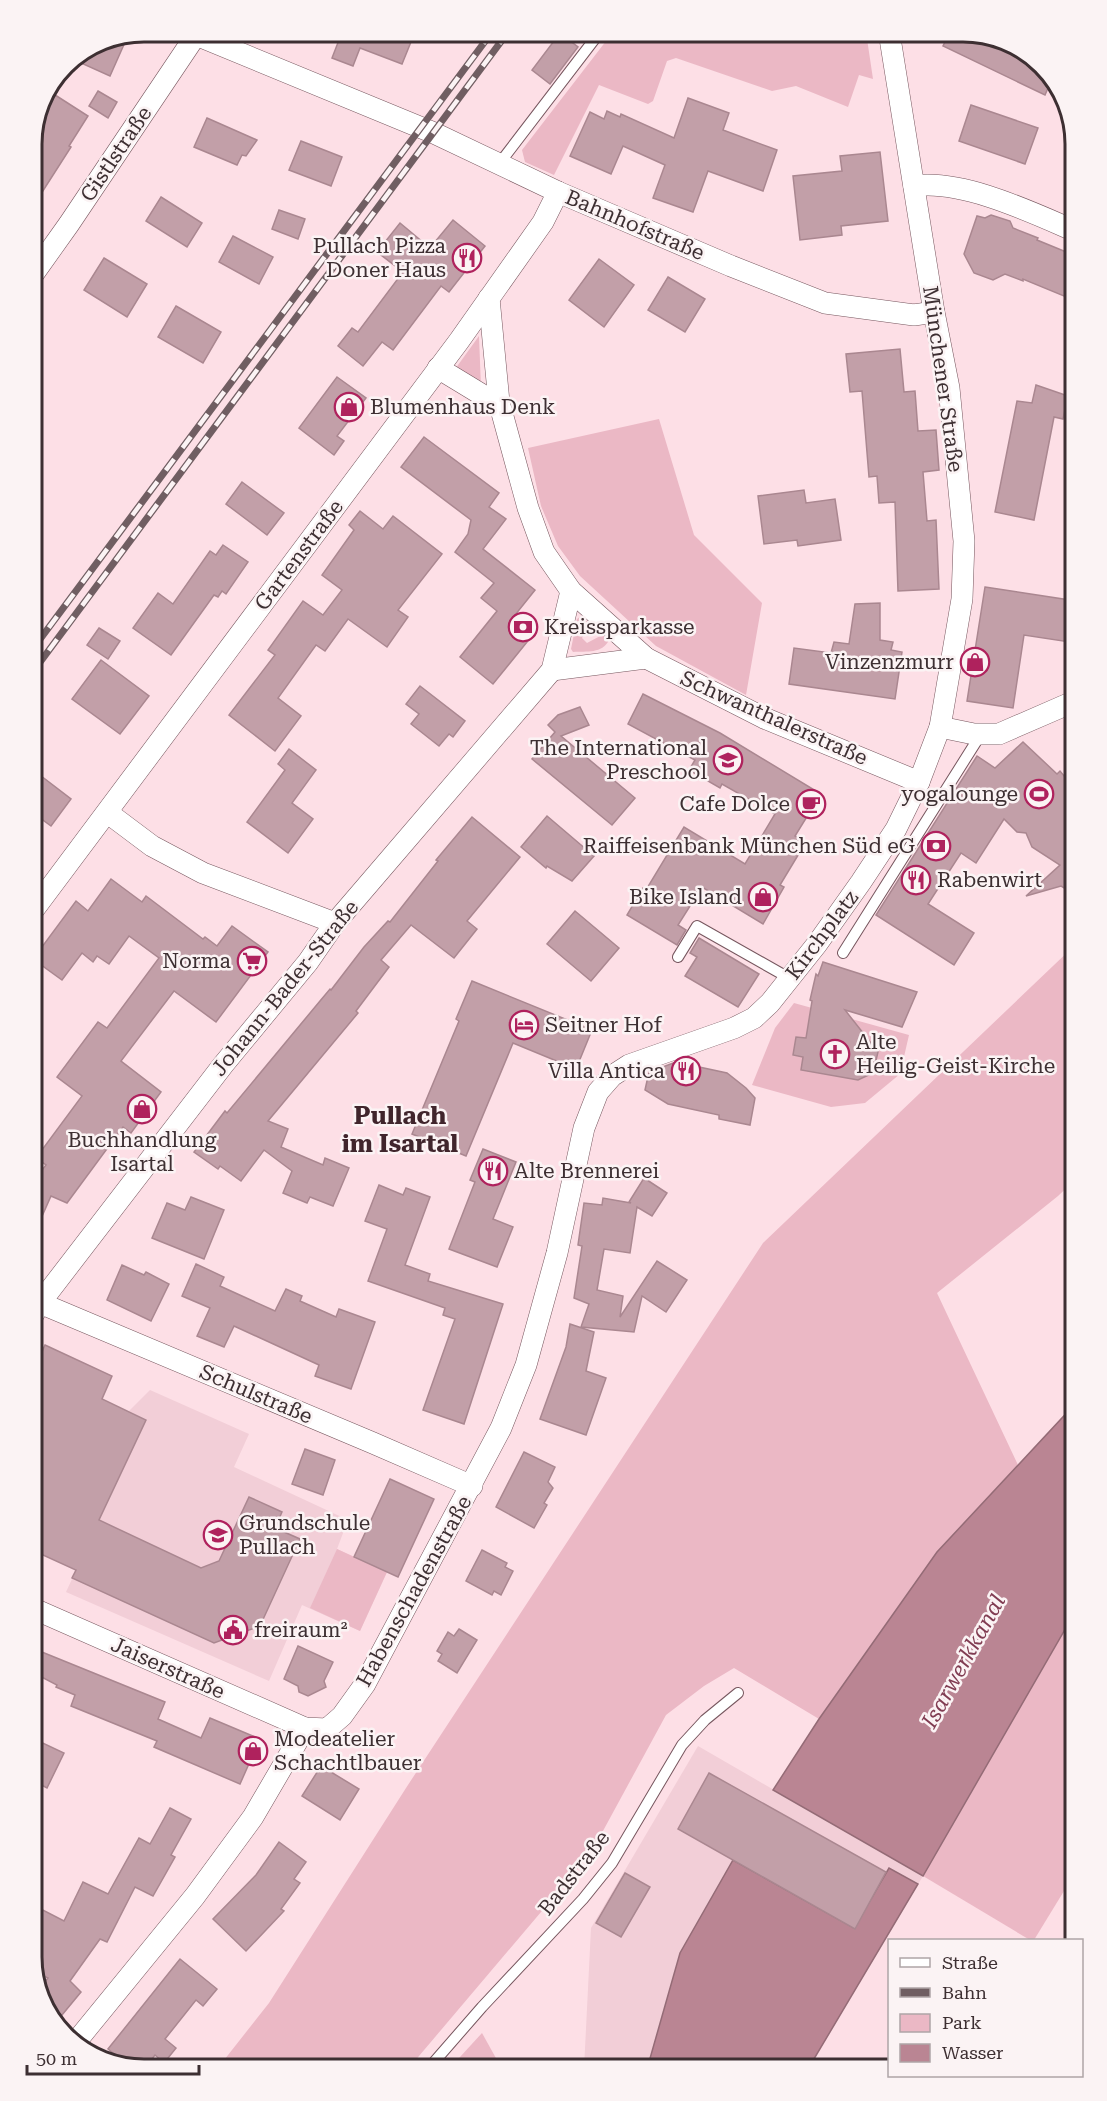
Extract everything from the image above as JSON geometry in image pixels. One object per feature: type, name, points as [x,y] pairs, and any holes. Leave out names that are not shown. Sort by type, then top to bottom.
[{"type":"street","name":"Gistlstraße","points":[[42,262],[187,42]]},
{"type":"street","name":"Bahnhofstraße","points":[[218,42],[395,116],[558,192],[731,266],[825,303],[914,315],[934,312]]},
{"type":"street","name":"Münchener Straße","points":[[891,42],[934,312],[949,388],[964,540],[962,599],[940,727]]},
{"type":"street","points":[[914,186],[926,184],[972,190],[1065,227]]},
{"type":"street","name":"Gartenstraße","points":[[42,899],[438,369],[543,222],[558,192]]},
{"type":"street","name":"Schwanthalerstraße","points":[[489,298],[499,402],[528,508],[544,552],[571,591],[646,658],[764,718],[919,782]]},
{"type":"street","points":[[438,369],[489,399],[499,402]]},
{"type":"street","name":"Johann-Bader-Straße","points":[[42,1302],[223,1065],[308,962],[335,923],[552,670],[571,591]]},
{"type":"street","points":[[552,670],[646,658]]},
{"type":"street","points":[[940,727],[981,734],[999,734],[1065,706]]},
{"type":"street","name":"Kirchplatz","points":[[629,1065],[734,1028],[754,1018],[770,1003],[861,882],[896,829],[919,782],[940,727]]},
{"type":"street","points":[[108,813],[152,846],[202,873],[335,923]]},
{"type":"street","name":"Habenschadenstraße","points":[[305,1728],[327,1729],[342,1716],[365,1684],[501,1428],[526,1365],[557,1253],[584,1128],[598,1092],[612,1076],[629,1065]]},
{"type":"street","name":"Schulstraße","points":[[42,1312],[362,1438],[472,1486]]},
{"type":"street","name":"Jaiserstraße","points":[[42,1612],[305,1728]]},
{"type":"street","points":[[80,2036],[195,1896],[253,1817],[305,1728]]},
{"type":"lane","points":[[499,164],[592,42]]},
{"type":"lane","points":[[843,953],[981,734]]},
{"type":"lane","points":[[678,957],[697,926],[789,978]]},
{"type":"lane","name":"Badstraße","points":[[437,2059],[583,1899],[612,1863],[682,1745],[705,1720],[738,1693]]},
{"type":"shaded area","name":"Grundschule Pullach","points":[[150,1390],[249,1434],[234,1467],[348,1520],[337,1549],[387,1572],[360,1631],[302,1605],[269,1681],[66,1592],[146,1420],[129,1411]]},
{"type":"shaded area","points":[[698,1746],[923,1876],[814,2059],[584,2059],[591,1928]]},
{"type":"green space","points":[[605,42],[867,42],[873,79],[859,75],[848,107],[796,86],[772,91],[676,58],[667,61],[653,101],[648,104],[599,85],[554,175],[525,162],[522,150]]},
{"type":"green space","points":[[479,336],[481,388],[453,372]]},
{"type":"green space","points":[[659,419],[694,535],[762,603],[746,695],[656,646],[580,576],[558,546],[541,506],[528,448]]},
{"type":"green space","points":[[581,616],[590,624],[582,638],[587,643],[604,634],[609,640],[602,648],[594,651],[573,652],[571,649],[577,619]]},
{"type":"green space","points":[[1065,955],[1065,1189],[937,1293],[1018,1465],[937,1552],[819,1719],[734,1668],[704,1686],[666,1715],[591,1853],[416,2059],[225,2059],[269,2003],[406,1788],[763,1243]]},
{"type":"green space","points":[[794,1003],[909,1035],[900,1074],[865,1103],[831,1107],[752,1085],[775,1028]]},
{"type":"green space","points":[[337,1549],[387,1572],[360,1631],[310,1608]]},
{"type":"green space","points":[[1065,1629],[1065,1889],[1035,1939],[1028,1939],[923,1876]]},
{"type":"green space","points":[[482,2033],[496,2059],[458,2059]]},
{"type":"water","name":"Isarwerkkanal","points":[[1065,1415],[1065,1629],[923,1876],[773,1790],[819,1719],[937,1552]]},
{"type":"water","points":[[733,1860],[854,1928],[889,1868],[918,1884],[814,2059],[650,2059],[680,1953]]},
{"type":"building","points":[[338,42],[411,42],[402,64],[360,48],[353,66],[332,58]]},
{"type":"building","points":[[553,42],[572,42],[578,47],[550,84],[532,70]]},
{"type":"building","points":[[945,42],[969,42],[1002,50],[1025,63],[1035,72],[1048,88],[1045,95],[943,46]]},
{"type":"building","points":[[124,44],[110,76],[82,64],[111,47]]},
{"type":"building","points":[[98,91],[117,102],[108,118],[89,106]]},
{"type":"building","points":[[55,95],[88,116],[69,146],[71,147],[42,192],[42,138],[45,118]]},
{"type":"building","points":[[688,98],[729,113],[723,130],[777,150],[763,191],[708,171],[693,212],[653,198],[665,165],[623,146],[611,174],[570,156],[590,112],[604,119],[607,111],[620,117],[621,114],[674,138]]},
{"type":"building","points":[[971,105],[1038,128],[1025,164],[959,141]]},
{"type":"building","points":[[207,118],[257,140],[246,156],[242,155],[237,165],[194,147]]},
{"type":"building","points":[[301,141],[342,157],[331,186],[289,170]]},
{"type":"building","points":[[880,152],[888,221],[841,226],[842,235],[800,240],[793,176],[842,171],[840,156]]},
{"type":"building","points":[[161,197],[202,223],[187,247],[146,221]]},
{"type":"building","points":[[279,210],[305,219],[298,239],[272,229]]},
{"type":"building","points":[[991,215],[1010,221],[1013,228],[1065,251],[1065,296],[1005,274],[993,280],[974,273],[964,254],[977,216],[985,218]]},
{"type":"building","points":[[453,220],[485,246],[449,292],[441,286],[393,350],[382,342],[363,366],[338,346],[352,328],[358,332],[403,272],[377,252],[400,223],[430,248]]},
{"type":"building","points":[[233,236],[273,257],[259,284],[219,262]]},
{"type":"building","points":[[104,258],[147,284],[127,317],[84,290]]},
{"type":"building","points":[[599,259],[634,285],[604,327],[569,300]]},
{"type":"building","points":[[668,277],[705,299],[685,332],[648,310]]},
{"type":"building","points":[[176,306],[221,332],[203,363],[158,337]]},
{"type":"building","points":[[900,349],[904,392],[915,391],[918,431],[936,430],[939,470],[923,472],[927,521],[936,520],[939,589],[898,591],[895,502],[879,503],[877,476],[869,477],[862,391],[850,392],[846,354]]},
{"type":"building","points":[[337,377],[366,398],[337,436],[344,441],[334,455],[299,428]]},
{"type":"building","points":[[1036,385],[1065,395],[1063,419],[1054,417],[1034,520],[995,512],[1017,401],[1032,403]]},
{"type":"building","points":[[424,437],[499,493],[489,507],[506,519],[483,549],[535,590],[515,615],[536,631],[493,684],[460,657],[497,611],[481,598],[494,583],[455,552],[468,534],[471,520],[401,467]]},
{"type":"building","points":[[242,482],[284,513],[267,535],[226,504]]},
{"type":"building","points":[[804,490],[806,503],[835,499],[841,540],[798,546],[797,540],[764,544],[758,496]]},
{"type":"building","points":[[360,511],[383,529],[393,516],[442,554],[398,610],[408,617],[387,647],[348,619],[325,651],[316,645],[278,698],[301,716],[275,751],[229,715],[275,655],[268,650],[303,601],[323,615],[342,590],[322,575],[354,530],[349,525]]},
{"type":"building","points":[[223,545],[248,562],[226,594],[222,591],[218,597],[214,595],[171,655],[133,628],[158,593],[173,604],[210,551],[216,555]]},
{"type":"building","points":[[985,587],[1065,599],[1065,641],[1024,635],[1013,708],[967,701]]},
{"type":"building","points":[[880,603],[880,640],[893,642],[891,650],[902,652],[895,699],[789,684],[794,648],[831,653],[834,642],[849,644],[855,604]]},
{"type":"building","points":[[99,628],[120,641],[108,659],[87,645]]},
{"type":"building","points":[[101,660],[149,696],[120,734],[72,699]]},
{"type":"building","points":[[420,686],[465,721],[453,737],[449,734],[439,746],[411,724],[419,714],[406,704]]},
{"type":"building","points":[[643,694],[720,733],[821,794],[795,836],[806,842],[780,885],[784,887],[763,924],[702,887],[678,925],[686,930],[677,945],[627,915],[643,888],[646,890],[684,827],[745,864],[775,814],[722,784],[720,788],[689,770],[695,760],[628,724]]},
{"type":"building","points":[[580,707],[589,725],[561,736],[635,798],[612,825],[532,759],[555,732],[548,725],[558,715]]},
{"type":"building","points":[[1023,742],[1057,774],[1060,771],[1065,777],[1065,888],[1061,886],[1026,896],[1060,865],[1032,847],[1026,833],[1017,832],[1004,819],[976,863],[961,853],[928,904],[974,933],[954,965],[876,915],[977,756],[995,768]]},
{"type":"building","points":[[289,749],[316,770],[292,803],[313,819],[288,853],[247,822],[285,770],[278,764]]},
{"type":"building","points":[[42,777],[71,799],[51,826],[42,819]]},
{"type":"building","points":[[547,816],[594,856],[572,881],[547,866],[546,868],[521,847]]},
{"type":"building","points":[[472,817],[520,857],[467,921],[477,929],[454,958],[411,925],[381,960],[389,967],[356,1011],[358,1013],[268,1121],[288,1129],[281,1147],[323,1165],[325,1158],[349,1168],[333,1206],[310,1197],[307,1203],[283,1193],[292,1171],[264,1150],[241,1181],[220,1166],[218,1169],[194,1152],[225,1111],[227,1113],[331,990],[364,947],[388,921],[390,922],[438,861],[436,860]]},
{"type":"building","points":[[111,879],[142,902],[146,896],[203,939],[205,937],[217,946],[232,926],[268,952],[216,1022],[174,991],[121,1061],[161,1092],[131,1133],[123,1127],[67,1203],[51,1196],[42,1216],[42,1170],[46,1165],[42,1162],[42,1150],[82,1096],[57,1077],[98,1022],[107,1028],[159,958],[129,936],[109,964],[97,956],[93,962],[82,953],[62,980],[42,966],[42,947],[76,901],[88,911]]},
{"type":"building","points":[[575,911],[619,948],[591,981],[547,944]]},
{"type":"building","points":[[699,938],[759,974],[738,1007],[685,976],[697,957],[690,953]]},
{"type":"building","points":[[823,962],[917,992],[902,1027],[845,1010],[878,1052],[873,1073],[858,1080],[801,1070],[803,1057],[793,1055],[796,1037],[806,1038],[812,1001],[810,1000],[816,974],[818,976]]},
{"type":"building","points":[[472,981],[592,1030],[576,1069],[513,1043],[466,1156],[412,1134],[459,1021],[456,1019]]},
{"type":"building","points":[[676,1062],[727,1073],[746,1088],[755,1098],[750,1125],[719,1119],[719,1115],[668,1104],[645,1090],[649,1072]]},
{"type":"building","points":[[483,1149],[516,1162],[493,1219],[513,1227],[497,1267],[449,1249],[475,1182],[470,1180]]},
{"type":"building","points":[[644,1178],[667,1193],[652,1216],[637,1207],[630,1253],[604,1249],[597,1290],[623,1296],[620,1317],[657,1261],[687,1280],[666,1312],[642,1296],[634,1332],[581,1327],[589,1304],[574,1298],[582,1246],[578,1245],[584,1203],[602,1205],[603,1198],[631,1203],[629,1202]]},
{"type":"building","points":[[379,1185],[403,1195],[406,1188],[430,1197],[405,1265],[430,1274],[428,1281],[503,1304],[464,1424],[423,1410],[455,1319],[443,1315],[445,1308],[368,1281],[387,1229],[365,1221]]},
{"type":"building","points":[[191,1197],[224,1210],[204,1259],[152,1238],[167,1203],[185,1210]]},
{"type":"building","points":[[196,1264],[224,1277],[220,1286],[275,1311],[286,1289],[302,1296],[300,1301],[336,1317],[339,1309],[375,1322],[351,1389],[315,1376],[319,1365],[234,1326],[224,1347],[197,1336],[210,1308],[182,1296]]},
{"type":"building","points":[[122,1265],[144,1275],[146,1272],[169,1284],[151,1321],[107,1300]]},
{"type":"building","points":[[570,1324],[594,1332],[586,1371],[606,1378],[586,1435],[540,1419],[566,1347]]},
{"type":"building","points":[[45,1345],[112,1376],[102,1399],[146,1420],[99,1520],[201,1568],[219,1561],[249,1497],[282,1512],[275,1528],[300,1539],[260,1626],[214,1643],[72,1578],[76,1570],[42,1555],[42,1352]]},
{"type":"building","points":[[305,1449],[335,1460],[323,1495],[292,1484]]},
{"type":"building","points":[[524,1452],[555,1467],[548,1482],[553,1488],[544,1503],[547,1505],[534,1528],[496,1507]]},
{"type":"building","points":[[390,1479],[434,1499],[398,1577],[354,1557]]},
{"type":"building","points":[[482,1550],[507,1563],[505,1567],[513,1571],[501,1595],[494,1591],[492,1595],[466,1581]]},
{"type":"building","points":[[459,1629],[477,1640],[457,1673],[438,1661],[442,1654],[437,1651],[448,1632],[454,1636]]},
{"type":"building","points":[[298,1646],[333,1662],[324,1681],[326,1687],[308,1696],[299,1692],[298,1686],[284,1679]]},
{"type":"building","points":[[42,1652],[165,1702],[158,1719],[201,1738],[210,1718],[260,1739],[240,1784],[154,1747],[157,1741],[71,1706],[75,1695],[56,1687],[57,1685],[42,1677]]},
{"type":"building","points":[[42,1743],[64,1753],[47,1788],[42,1785]]},
{"type":"building","points":[[321,1766],[359,1789],[340,1820],[302,1796]]},
{"type":"building","points":[[709,1773],[886,1872],[855,1929],[678,1829]]},
{"type":"building","points":[[170,1808],[191,1819],[171,1855],[175,1857],[153,1896],[135,1887],[107,1942],[100,1939],[70,1981],[81,1992],[61,2016],[50,1996],[45,1981],[48,1978],[44,1976],[42,1910],[64,1921],[83,1882],[108,1894],[139,1838],[150,1844]]},
{"type":"building","points":[[279,1842],[306,1862],[294,1879],[300,1883],[281,1909],[284,1911],[246,1951],[213,1919],[256,1875]]},
{"type":"building","points":[[625,1873],[650,1887],[621,1937],[596,1923]]},
{"type":"building","points":[[180,1959],[217,1989],[203,2006],[196,2000],[165,2039],[176,2048],[167,2059],[160,2059],[155,2055],[152,2059],[124,2057],[108,2049]]},
{"type":"railway","points":[[42,637],[485,42]]},
{"type":"railway","points":[[42,660],[501,42]]},
{"type":"place","name":"Pullach Pizza Doner Haus","points":[[467,258]]},
{"type":"place","name":"Blumenhaus Denk","points":[[349,407]]},
{"type":"place","name":"Kreissparkasse","points":[[523,627]]},
{"type":"place","name":"Vinzenzmurr","points":[[975,662]]},
{"type":"place","name":"The International Preschool","points":[[728,760]]},
{"type":"place","name":"yogalounge","points":[[1039,794]]},
{"type":"place","name":"Cafe Dolce","points":[[811,804]]},
{"type":"place","name":"Raiffeisenbank München Süd eG","points":[[936,846]]},
{"type":"place","name":"Rabenwirt","points":[[916,880]]},
{"type":"place","name":"Bike Island","points":[[763,897]]},
{"type":"place","name":"Norma","points":[[252,961]]},
{"type":"place","name":"Seitner Hof","points":[[524,1025]]},
{"type":"place","name":"Alte Heilig-Geist-Kirche","points":[[835,1054]]},
{"type":"place","name":"Villa Antica","points":[[686,1071]]},
{"type":"place","name":"Buchhandlung Isartal","points":[[142,1109]]},
{"type":"place","name":"Alte Brennerei","points":[[493,1171]]},
{"type":"place","name":"Grundschule Pullach","points":[[218,1535]]},
{"type":"place","name":"freiraum²","points":[[233,1630]]},
{"type":"place","name":"Modeatelier Schachtlbauer","points":[[253,1751]]},
{"type":"district","name":"Pullach im Isartal","points":[[400,1130]]}]
